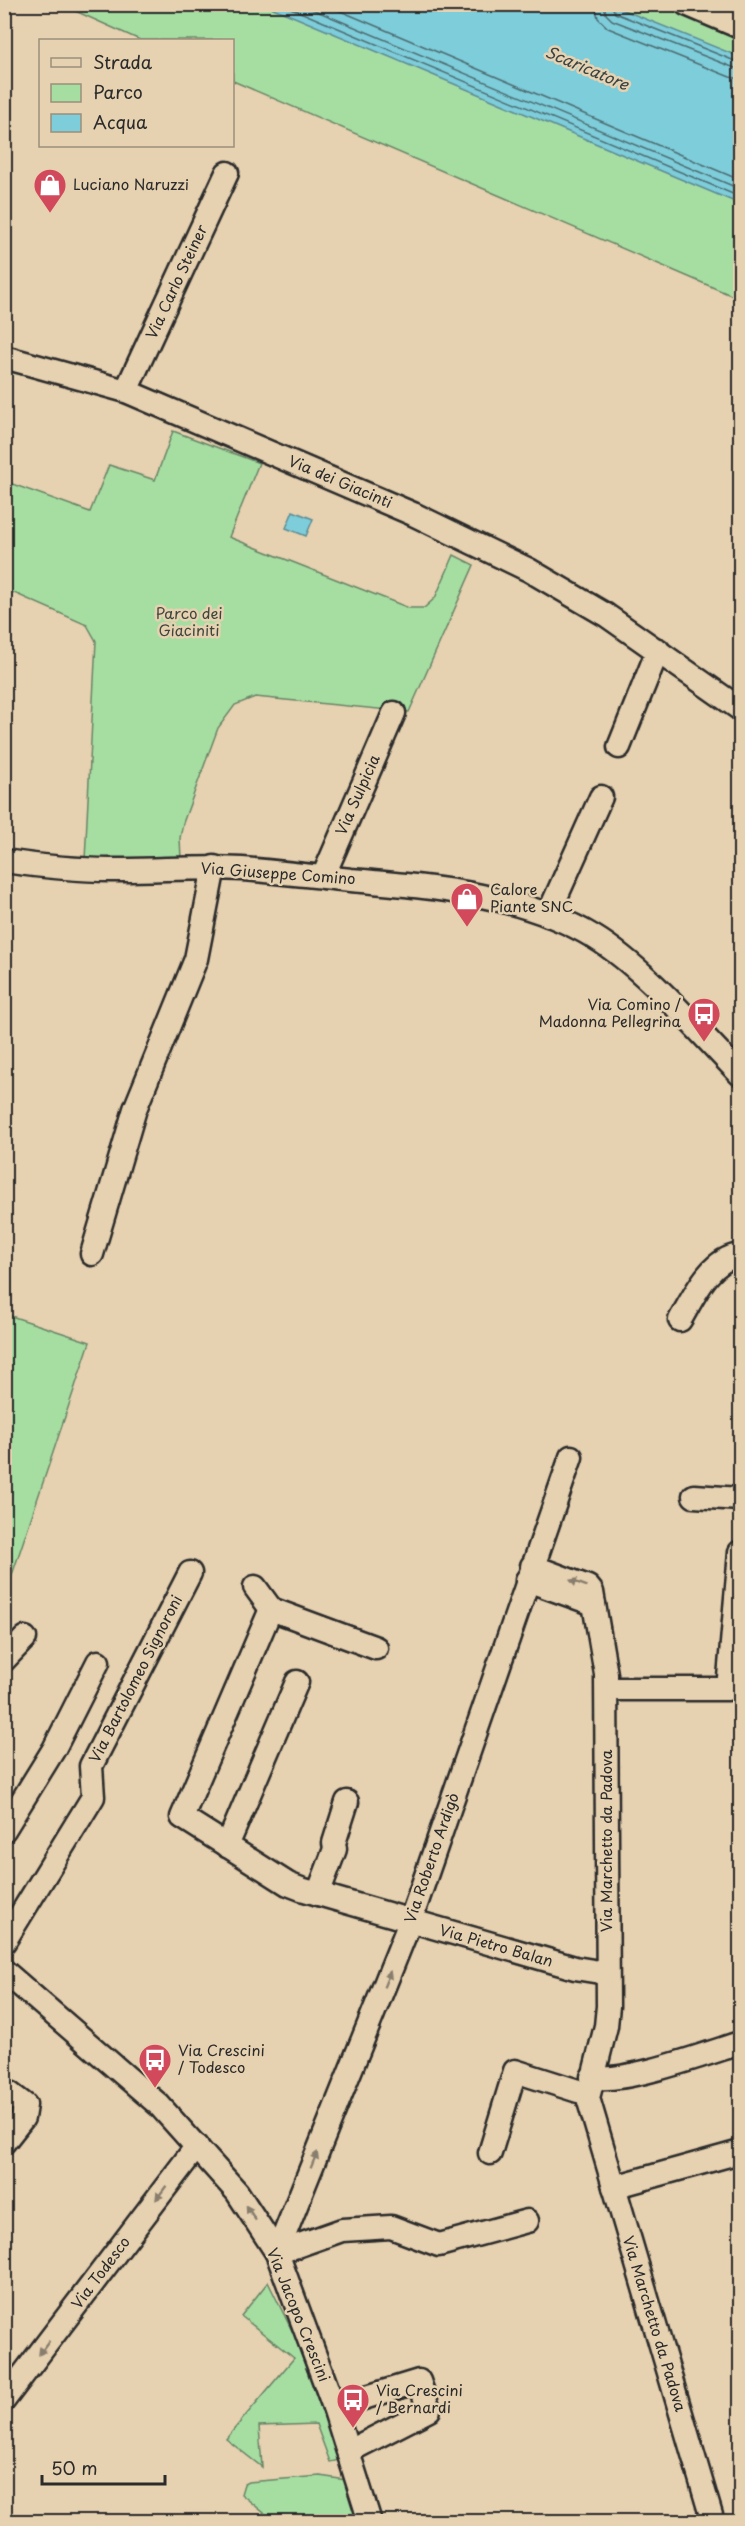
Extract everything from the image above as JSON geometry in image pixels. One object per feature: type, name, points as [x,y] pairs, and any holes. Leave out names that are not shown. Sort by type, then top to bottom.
[{"type":"street","points":[[686,4],[741,27]]},
{"type":"street","name":"Via Carlo Steiner","points":[[126,392],[227,173]]},
{"type":"street","name":"Via dei Giacinti","points":[[4,357],[126,392],[332,478],[423,519],[529,570],[606,615],[741,709]]},
{"type":"street","points":[[619,747],[658,650]]},
{"type":"street","name":"Via Sulpicia","points":[[323,877],[394,713]]},
{"type":"street","points":[[549,915],[601,796]]},
{"type":"street","name":"Via Giuseppe Comino","points":[[4,861],[110,870],[213,867],[418,886],[498,901],[549,915],[594,937],[639,972],[741,1074]]},
{"type":"street","points":[[92,1254],[135,1109],[196,959],[213,867]]},
{"type":"street","points":[[680,1320],[705,1278],[729,1257],[741,1255]]},
{"type":"street","name":"Via Roberto Ardigò","points":[[277,2253],[410,1922],[571,1457]]},
{"type":"street","points":[[694,1496],[741,1499]]},
{"type":"street","points":[[607,1689],[728,1689],[741,1552]]},
{"type":"street","name":"Via Bartolomeo Signoroni","points":[[4,1942],[93,1797],[91,1766],[190,1573]]},
{"type":"street","name":"Via Marchetto da Padova","points":[[530,1573],[594,1604],[607,1689],[606,2025],[590,2084],[614,2187],[713,2522]]},
{"type":"street","points":[[255,1587],[271,1609],[376,1648]]},
{"type":"street","name":"Via Pietro Balan","points":[[271,1609],[182,1816],[288,1884],[410,1922],[574,1968],[606,1973]]},
{"type":"street","points":[[4,1660],[25,1638]]},
{"type":"street","points":[[4,1830],[54,1749],[98,1662]]},
{"type":"street","points":[[227,1846],[297,1682]]},
{"type":"street","points":[[318,1894],[335,1849],[334,1843],[347,1802]]},
{"type":"street","name":"Via Jacopo Crescini","points":[[4,1971],[159,2105],[237,2192],[277,2253],[334,2407],[370,2522]]},
{"type":"street","points":[[490,2152],[515,2071],[578,2091],[590,2084],[632,2075],[741,2043]]},
{"type":"street","points":[[4,2089],[25,2105],[25,2111],[4,2142]]},
{"type":"street","name":"Via Todesco","points":[[4,2400],[197,2146]]},
{"type":"street","points":[[614,2187],[741,2152]]},
{"type":"street","points":[[277,2253],[342,2230],[390,2227],[439,2245],[527,2221]]},
{"type":"street","points":[[334,2407],[419,2381],[429,2410],[349,2451]]},
{"type":"green space","points":[[62,5],[740,5],[740,299],[234,81],[234,39],[138,39]]},
{"type":"green space","name":"Parco dei Giaciniti","points":[[173,431],[259,463],[229,537],[409,608],[424,608],[435,598],[454,555],[474,565],[409,712],[255,697],[235,705],[218,728],[183,823],[180,838],[181,859],[85,860],[96,641],[87,625],[5,589],[4,481],[90,512],[109,465],[155,480]]},
{"type":"green space","points":[[4,1314],[90,1342],[5,1596]]},
{"type":"green space","points":[[268,2282],[294,2335],[340,2460],[330,2462],[316,2424],[259,2426],[262,2467],[226,2439],[294,2358],[241,2316]]},
{"type":"green space","points":[[320,2476],[346,2480],[358,2521],[274,2521],[241,2494],[244,2484],[248,2482]]},
{"type":"water","name":"Scaricatore","points":[[266,5],[611,5],[740,57],[740,204]]},
{"type":"water","points":[[293,511],[313,519],[306,536],[286,528]]},
{"type":"place","name":"Luciano Naruzzi","points":[[50,214]]},
{"type":"place","name":"Calore Piante SNC","points":[[467,928]]},
{"type":"place","name":"Via Comino / Madonna Pellegrina","points":[[704,1043]]},
{"type":"place","name":"Via Crescini / Todesco","points":[[155,2089]]},
{"type":"place","name":"Via Crescini / Bernardi","points":[[353,2429]]}]
